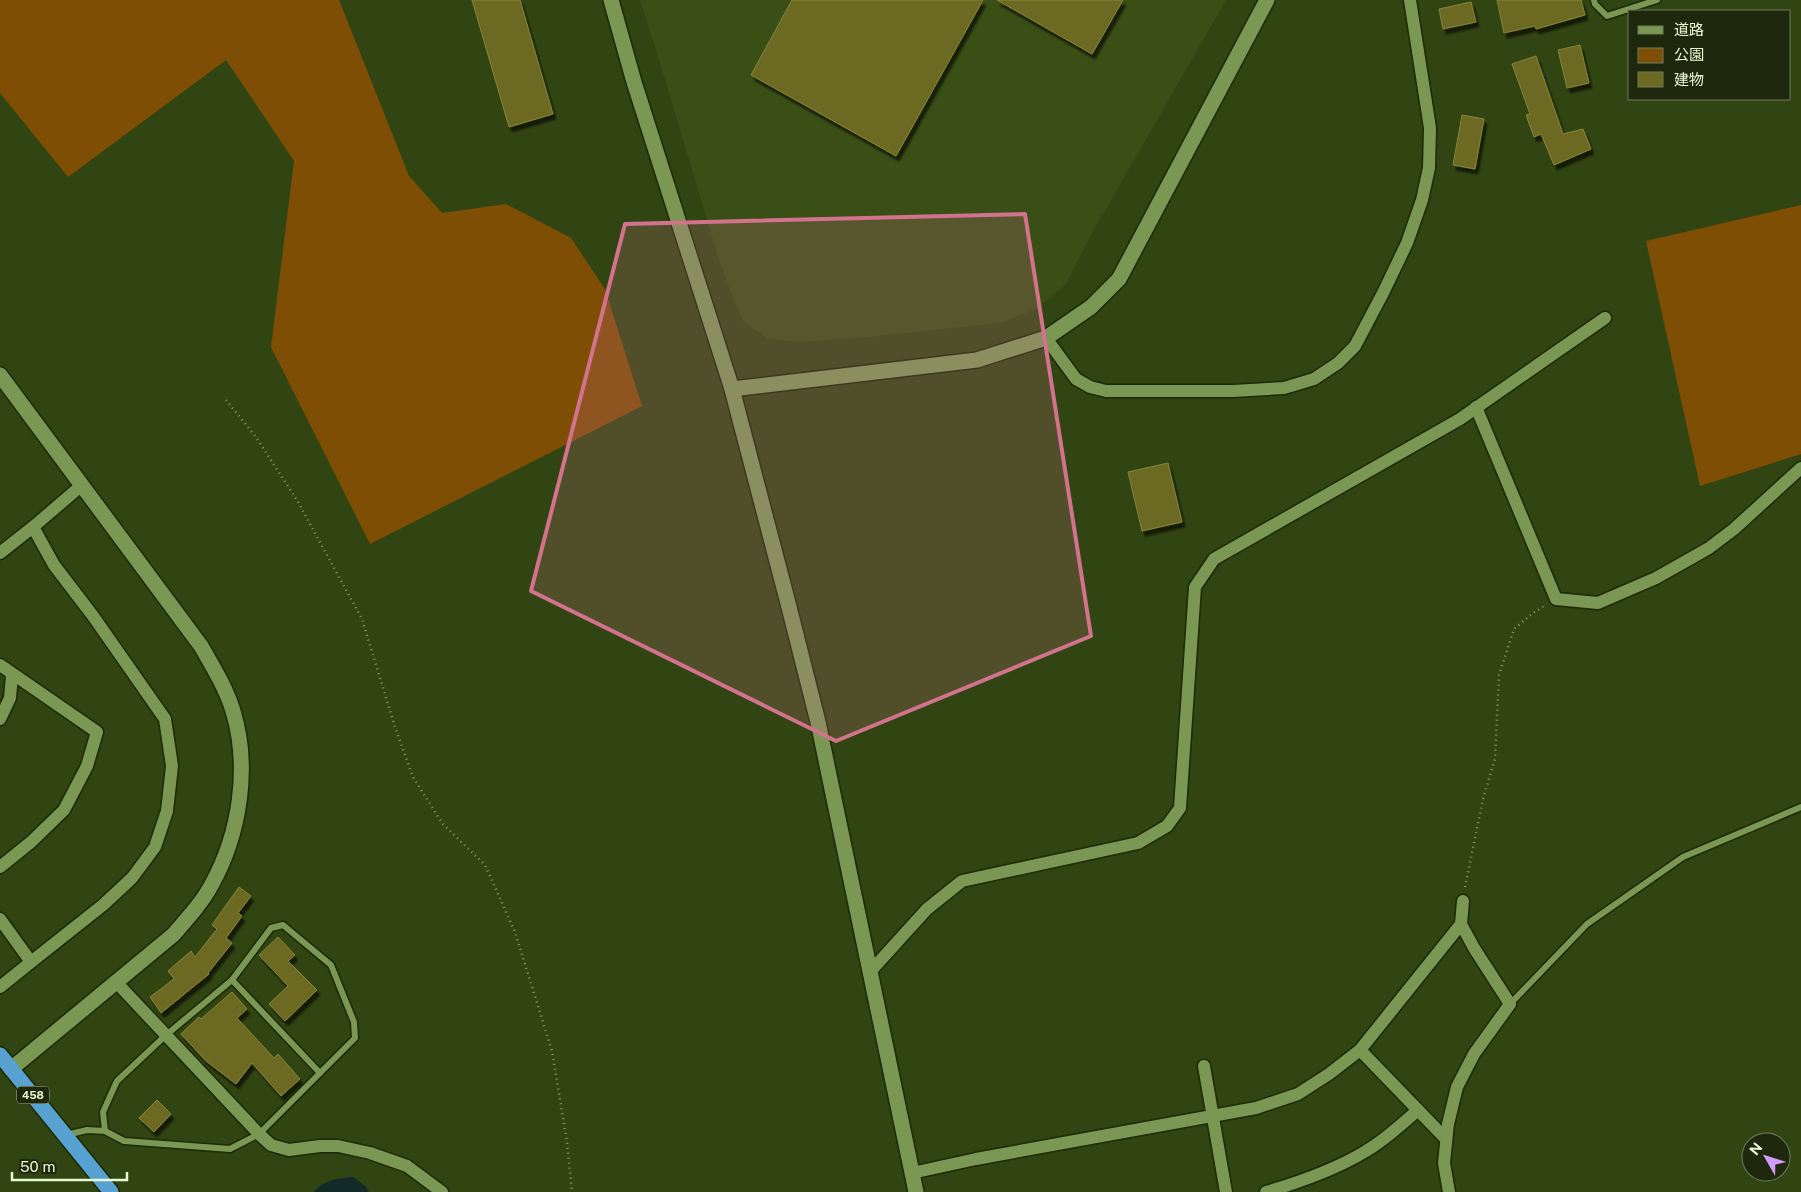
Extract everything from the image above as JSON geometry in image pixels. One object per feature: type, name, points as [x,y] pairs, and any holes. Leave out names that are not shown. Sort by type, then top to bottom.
[{"type":"highway","name":"458","points":[[0,1055],[111,1192]]},
{"type":"street","points":[[611,0],[634,82],[732,390],[818,722],[916,1192]]},
{"type":"street","points":[[732,390],[977,360],[1046,338],[1091,308],[1118,279],[1267,0]]},
{"type":"street","points":[[1046,338],[1076,379],[1090,388],[1106,391],[1234,391],[1284,388],[1314,379],[1338,363],[1354,346],[1407,243],[1422,200],[1429,168],[1430,128],[1410,0]]},
{"type":"street","points":[[870,973],[927,909],[962,881],[1138,843],[1167,826],[1180,808],[1195,587],[1214,559],[1460,419],[1605,318]]},
{"type":"street","points":[[0,375],[202,646],[220,678],[233,711],[240,743],[241,780],[237,817],[224,858],[212,885],[195,911],[173,936],[11,1069]]},
{"type":"street","points":[[1476,407],[1556,599],[1598,603],[1656,578],[1709,548],[1734,529],[1801,468]]},
{"type":"street","points":[[0,553],[82,485]]},
{"type":"street","points":[[0,987],[103,905],[132,878],[155,847],[167,811],[172,766],[166,719],[54,564],[33,527]]},
{"type":"street","points":[[0,666],[97,732],[87,766],[64,810],[31,842],[0,867]]},
{"type":"street","points":[[0,719],[10,698],[12,675]]},
{"type":"street","points":[[1449,1192],[1444,1163],[1448,1124],[1457,1087],[1474,1054],[1510,1004],[1461,924],[1463,901]]},
{"type":"street","points":[[0,919],[31,962]]},
{"type":"street","points":[[912,1173],[976,1159],[1256,1108],[1298,1094],[1329,1074],[1360,1050],[1461,924]]},
{"type":"street","points":[[117,983],[165,1036],[271,1145],[289,1150],[338,1146],[370,1153],[407,1166],[442,1192]]},
{"type":"street","points":[[1360,1050],[1446,1139]]},
{"type":"street","points":[[1204,1066],[1226,1192]]},
{"type":"street","points":[[1266,1192],[1337,1166],[1367,1151],[1418,1110]]},
{"type":"lane","points":[[1594,0],[1595,4],[1607,16],[1657,0]]},
{"type":"lane","points":[[1510,1004],[1587,924],[1683,857],[1801,807]]},
{"type":"lane","points":[[66,1135],[87,1130],[105,1131],[124,1141],[230,1150],[259,1134],[355,1038],[354,1022],[331,965],[283,925],[272,928],[232,980],[165,1036],[117,1082],[103,1112],[105,1131]]},
{"type":"lane","points":[[232,980],[320,1073]]},
{"type":"path","points":[[226,400],[256,437],[298,502],[362,620],[395,727],[413,777],[442,823],[485,865],[511,924],[552,1051],[567,1142],[572,1192]]},
{"type":"path","points":[[1463,901],[1483,799],[1495,759],[1499,675],[1514,629],[1533,613],[1556,599]]},
{"type":"highlighted area","points":[[1025,214],[1091,636],[836,741],[531,591],[625,224]]},
{"type":"shaded area","points":[[640,0],[1226,0],[1092,233],[1066,284],[1036,309],[1001,323],[802,342],[768,339],[743,321],[718,257]]},
{"type":"green space","points":[[0,0],[339,0],[409,176],[442,213],[506,204],[571,238],[605,289],[642,406],[370,544],[271,347],[294,161],[226,60],[68,177],[0,93]]},
{"type":"green space","points":[[1801,205],[1801,454],[1700,486],[1646,241]]},
{"type":"water","points":[[353,1177],[365,1186],[369,1192],[313,1192],[332,1180]]},
{"type":"building","points":[[472,0],[520,0],[553,114],[509,127]]},
{"type":"building","points":[[792,0],[983,0],[896,156],[751,75]]},
{"type":"building","points":[[997,0],[1123,0],[1092,54]]},
{"type":"building","points":[[1497,0],[1581,0],[1585,15],[1536,29],[1535,26],[1504,33]]},
{"type":"building","points":[[1471,2],[1476,22],[1443,29],[1439,9]]},
{"type":"building","points":[[1580,45],[1589,83],[1567,88],[1558,50]]},
{"type":"building","points":[[1536,56],[1563,134],[1583,129],[1591,149],[1554,165],[1541,134],[1534,137],[1526,115],[1530,114],[1512,64]]},
{"type":"building","points":[[1462,115],[1484,119],[1475,169],[1453,165]]},
{"type":"building","points":[[1168,463],[1182,522],[1142,531],[1128,472]]},
{"type":"building","points":[[239,887],[251,896],[238,913],[242,916],[226,938],[232,943],[209,974],[161,1013],[150,997],[174,979],[168,971],[191,951],[195,957],[217,929],[212,925]]},
{"type":"building","points":[[278,937],[295,955],[288,961],[317,990],[285,1021],[269,1004],[288,986],[259,955]]},
{"type":"building","points":[[232,992],[247,1009],[237,1018],[274,1058],[278,1054],[300,1079],[281,1096],[252,1063],[236,1084],[206,1061],[181,1034],[199,1017],[201,1019]]},
{"type":"building","points":[[157,1100],[171,1114],[154,1132],[139,1118]]}]
